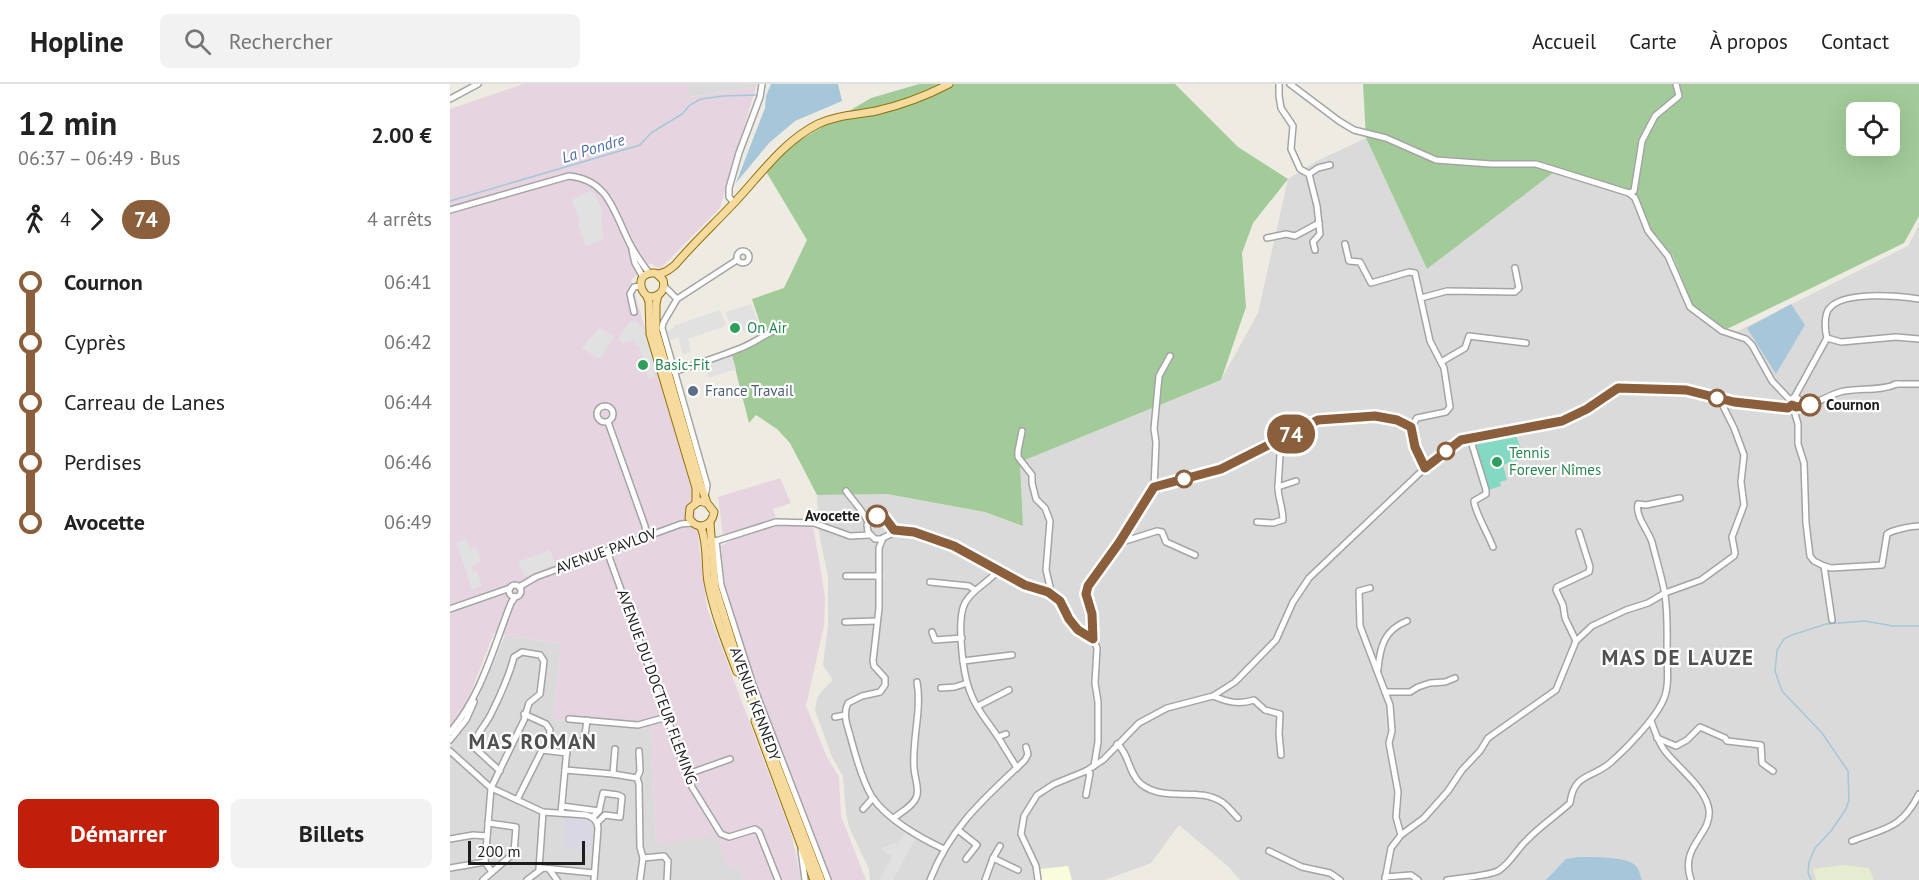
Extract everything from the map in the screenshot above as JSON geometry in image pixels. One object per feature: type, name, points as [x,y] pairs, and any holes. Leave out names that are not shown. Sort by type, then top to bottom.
[{"type":"main road","points":[[696,503],[696,488],[650,334],[649,302],[640,286],[646,275],[669,270],[735,202],[764,168],[794,140],[812,127],[838,117],[895,106],[949,84]]},
{"type":"main road","points":[[680,259],[656,304],[656,332],[706,500],[714,512],[710,523],[701,526],[692,523],[689,515],[690,508],[706,500]]},
{"type":"main road","points":[[657,274],[663,280],[662,290]]},
{"type":"main road","points":[[647,296],[662,290]]},
{"type":"main road","name":"AVENUE KENNEDY","points":[[710,523],[715,586],[743,677],[821,880]]},
{"type":"main road","name":"AVENUE KENNEDY","points":[[701,526],[708,581],[723,633],[814,880]]},
{"type":"street","points":[[450,99],[478,84]]},
{"type":"street","points":[[735,202],[729,197],[728,191],[762,84]]},
{"type":"street","points":[[1279,84],[1281,108],[1293,126],[1292,149],[1300,169],[1309,174],[1317,206],[1319,236],[1313,242],[1315,250]]},
{"type":"street","points":[[1290,84],[1354,130],[1386,138],[1436,160],[1536,164],[1629,193],[1635,198],[1648,231],[1668,255],[1690,307],[1722,331],[1746,339],[1752,345],[1772,381],[1795,402],[1815,404],[1841,392],[1870,390],[1897,384],[1919,384]]},
{"type":"street","points":[[1629,193],[1634,191],[1642,141],[1655,116],[1679,96],[1676,84]]},
{"type":"street","points":[[1309,174],[1318,168],[1330,165]]},
{"type":"street","points":[[450,210],[569,176],[582,177],[607,195],[646,275]]},
{"type":"street","points":[[1267,238],[1286,234],[1295,236],[1319,223]]},
{"type":"street","points":[[1345,244],[1349,261],[1360,262],[1371,283],[1409,272],[1415,273],[1430,341],[1441,362],[1447,381],[1449,411],[1417,418],[1411,427],[1415,447],[1425,468]]},
{"type":"street","points":[[706,500],[707,485],[674,372],[663,323],[677,299],[737,260]]},
{"type":"street","points":[[1421,298],[1447,291],[1515,292],[1519,288],[1515,268]]},
{"type":"street","points":[[634,312],[630,294],[634,287],[640,286]]},
{"type":"street","points":[[662,290],[677,299]]},
{"type":"street","points":[[1919,299],[1886,296],[1860,297],[1839,302],[1828,310],[1825,331],[1827,338],[1803,379],[1795,402],[1798,444],[1804,463],[1806,523],[1810,556],[1814,561],[1831,568],[1882,565],[1887,534],[1890,531],[1919,526]]},
{"type":"street","points":[[674,372],[741,348],[783,327]]},
{"type":"street","points":[[1441,362],[1465,348],[1469,336],[1526,343]]},
{"type":"street","points":[[1827,338],[1841,342],[1896,337],[1919,339]]},
{"type":"street","points":[[1094,766],[1098,742],[1098,702],[1095,683],[1097,648],[1093,639],[1092,614],[1086,594],[1088,586],[1119,543],[1154,487],[1156,442],[1154,429],[1159,376],[1170,356]]},
{"type":"street","points":[[1038,880],[1036,866],[1021,834],[1024,816],[1036,795],[1054,784],[1086,771],[1103,760],[1139,723],[1167,708],[1213,696],[1235,682],[1276,640],[1293,602],[1309,578],[1425,468],[1454,445],[1470,438],[1562,421],[1587,409],[1618,388],[1686,390],[1720,400],[1788,408],[1795,402]]},
{"type":"street","points":[[1418,880],[1411,875],[1385,879],[1391,848],[1401,835],[1424,818],[1448,791],[1488,738],[1556,690],[1576,641],[1592,626],[1626,610],[1648,603],[1665,593],[1701,580],[1731,559],[1735,553],[1732,537],[1744,505],[1741,482],[1744,455],[1720,400]]},
{"type":"street","points":[[1154,487],[1221,469],[1318,420],[1375,416],[1397,420],[1411,427]]},
{"type":"street","points":[[608,422],[645,526],[646,536]]},
{"type":"street","points":[[1022,431],[1018,457],[1032,475],[1036,499],[1045,508],[1050,521],[1046,570],[1052,595]]},
{"type":"street","points":[[1470,438],[1486,490],[1486,494],[1474,501],[1474,506],[1493,547]]},
{"type":"street","points":[[1257,522],[1273,523],[1283,520],[1278,487],[1281,439]]},
{"type":"street","points":[[1278,487],[1296,481]]},
{"type":"street","points":[[846,490],[866,516],[879,548],[879,608],[873,661],[874,666],[885,678],[885,685],[880,692],[862,696],[848,703],[845,715],[853,747],[873,798],[894,818],[920,837],[944,849]]},
{"type":"street","points":[[1447,880],[1497,871],[1508,863],[1525,841],[1570,802],[1571,794],[1579,780],[1609,764],[1651,721],[1663,702],[1668,682],[1668,622],[1665,593],[1649,531],[1636,508],[1638,504],[1680,498]]},
{"type":"street","name":"AVENUE PAVLOV","points":[[681,524],[689,515]]},
{"type":"street","points":[[828,880],[753,686],[721,585],[713,540],[776,522],[814,523],[850,536],[860,535],[871,529],[881,516],[894,530],[914,532],[954,546],[1025,585],[1052,595],[1060,601],[1069,619],[1078,630],[1093,639]]},
{"type":"street","name":"AVENUE PAVLOV","points":[[511,593],[519,596],[520,589],[532,579],[646,536],[681,524],[692,523]]},
{"type":"street","points":[[879,548],[890,525]]},
{"type":"street","points":[[645,526],[654,534]]},
{"type":"street","points":[[871,529],[885,537],[900,532]]},
{"type":"street","points":[[1119,543],[1157,531],[1162,532],[1166,542],[1195,555]]},
{"type":"street","points":[[1576,641],[1565,618],[1563,604],[1556,590],[1557,587],[1589,572],[1590,567],[1579,532]]},
{"type":"street","name":"AVENUE DU DOCTEUR FLEMING","points":[[607,551],[692,787],[721,834],[729,837],[753,830],[759,832],[778,880]]},
{"type":"street","points":[[1824,566],[1832,620]]},
{"type":"street","points":[[998,570],[975,590],[966,601],[962,611],[963,660],[970,694],[1017,768]]},
{"type":"street","points":[[846,576],[879,576]]},
{"type":"street","points":[[930,582],[969,586],[975,590]]},
{"type":"street","points":[[450,740],[466,720],[475,699],[511,603],[514,586],[520,589]]},
{"type":"street","points":[[1370,588],[1359,591],[1360,626],[1390,705],[1392,731],[1389,743],[1398,792],[1396,817],[1401,835]]},
{"type":"street","points":[[450,609],[501,590],[511,593]]},
{"type":"street","points":[[845,622],[877,621]]},
{"type":"street","points":[[1378,670],[1380,645],[1397,625],[1407,621]]},
{"type":"street","points":[[932,632],[935,640],[962,638]]},
{"type":"street","points":[[492,872],[485,862],[491,788],[500,771],[524,720],[524,714],[531,700],[540,694],[544,661],[540,655],[522,652],[514,657],[490,716],[474,741],[475,748],[500,771]]},
{"type":"street","points":[[963,660],[1012,655]]},
{"type":"street","points":[[1385,692],[1410,692],[1430,683],[1445,682],[1455,678]]},
{"type":"street","points":[[450,732],[467,709],[481,680]]},
{"type":"street","points":[[894,818],[911,804],[917,795],[914,765],[919,692],[917,682]]},
{"type":"street","points":[[941,687],[955,687],[967,683]]},
{"type":"street","points":[[978,706],[1009,690]]},
{"type":"street","points":[[1213,696],[1231,703],[1242,704],[1254,700],[1265,710],[1280,714],[1281,755]]},
{"type":"street","points":[[517,800],[542,750],[549,741],[550,730],[546,724],[524,714]]},
{"type":"street","points":[[835,717],[845,715]]},
{"type":"street","points":[[569,719],[638,725],[667,717]]},
{"type":"street","points":[[561,813],[567,748],[574,741],[584,742],[587,720]]},
{"type":"street","points":[[1651,721],[1665,752],[1704,794],[1709,812],[1689,858],[1687,870],[1691,880]]},
{"type":"street","points":[[1657,738],[1676,746],[1688,740],[1700,727],[1727,741],[1761,745],[1762,763],[1773,771]]},
{"type":"street","points":[[998,737],[1006,734]]},
{"type":"street","points":[[1117,744],[1122,748],[1129,767],[1141,784],[1164,794],[1209,797],[1223,802],[1238,818]]},
{"type":"street","points":[[930,880],[944,849],[984,797],[1025,760],[1028,754],[1026,747]]},
{"type":"street","points":[[613,774],[615,749]]},
{"type":"street","points":[[542,750],[567,753]]},
{"type":"street","points":[[450,751],[491,788],[543,812],[586,815],[595,820]]},
{"type":"street","points":[[639,751],[640,771],[637,778],[640,847],[643,858],[640,880]]},
{"type":"street","points":[[688,774],[730,759]]},
{"type":"street","points":[[565,770],[637,778]]},
{"type":"street","points":[[1086,771],[1090,773],[1086,795]]},
{"type":"street","points":[[594,880],[595,820],[603,793],[622,797],[620,817],[605,815],[595,820]]},
{"type":"street","points":[[1852,841],[1886,831],[1894,826],[1910,811],[1919,794]]},
{"type":"street","points":[[864,809],[873,798]]},
{"type":"street","points":[[562,806],[599,811]]},
{"type":"street","points":[[539,869],[543,812]]},
{"type":"street","points":[[483,880],[514,853],[516,827],[488,823]]},
{"type":"street","points":[[958,830],[977,845],[966,859]]},
{"type":"street","points":[[450,839],[473,835],[487,836]]},
{"type":"street","points":[[799,839],[805,880]]},
{"type":"street","points":[[985,880],[1000,846]]},
{"type":"street","points":[[1269,850],[1302,867],[1330,873],[1340,880]]},
{"type":"street","points":[[643,858],[664,856],[668,861],[667,880]]},
{"type":"street","points":[[993,858],[1018,870]]},
{"type":"street","points":[[450,868],[485,862]]},
{"type":"street","points":[[527,880],[539,869],[594,873]]},
{"type":"street","points":[[549,869],[557,880]]},
{"type":"shaded area","points":[[523,84],[687,84],[690,97],[756,87],[720,208],[660,269],[650,263],[631,280],[693,494],[707,608],[792,836],[801,880],[744,880],[739,865],[727,867],[716,834],[656,844],[651,729],[553,720],[561,644],[494,633],[467,702],[450,727],[450,109]]},
{"type":"shaded area","points":[[687,84],[757,84],[756,87],[689,97]]},
{"type":"shaded area","points":[[1366,138],[1427,269],[1553,172],[1622,188],[1636,199],[1647,225],[1673,256],[1693,307],[1725,330],[1738,331],[1908,246],[1919,225],[1919,880],[1240,880],[1229,867],[1179,825],[1151,863],[1105,880],[870,880],[869,869],[849,827],[843,776],[832,757],[815,710],[817,698],[833,680],[823,665],[828,626],[828,577],[818,528],[817,495],[887,494],[985,512],[1023,526],[1020,462],[1221,380],[1258,313],[1288,179],[1317,161]]},
{"type":"shaded area","points":[[590,191],[595,195],[603,210],[601,219],[604,239],[586,246],[572,200]]},
{"type":"shaded area","points":[[751,304],[762,332],[753,336],[751,330],[744,332],[741,324],[735,326],[734,323],[730,324],[725,312]]},
{"type":"shaded area","points":[[720,310],[726,324],[688,339],[691,352],[683,355],[680,337],[671,340],[667,331],[674,328],[673,326]]},
{"type":"shaded area","points":[[635,320],[646,331],[657,371],[654,373],[655,378],[648,379],[639,345],[636,346],[634,340],[623,343],[618,339],[630,322]]},
{"type":"shaded area","points":[[600,327],[614,337],[599,359],[582,348]]},
{"type":"shaded area","points":[[732,356],[736,369],[709,378],[704,365]]},
{"type":"shaded area","points":[[780,478],[791,503],[773,509],[776,518],[723,535],[718,497]]},
{"type":"shaded area","points":[[777,524],[813,526],[825,598],[824,625],[806,706],[827,757],[839,777],[841,816],[866,880],[830,880],[750,670],[725,587],[721,546],[735,538]]},
{"type":"shaded area","points":[[466,539],[470,549],[476,547],[481,562],[472,566],[482,586],[472,589],[456,543]]},
{"type":"shaded area","points":[[550,550],[555,564],[525,576],[518,562]]},
{"type":"shaded area","points":[[505,635],[561,644],[553,720],[651,728],[656,843],[717,833],[727,867],[739,865],[744,880],[450,880],[450,746],[466,727]]},
{"type":"shaded area","points":[[566,818],[591,819],[594,822],[592,851],[564,849]]},
{"type":"shaded area","points":[[905,832],[915,839],[893,880],[879,880],[892,856],[882,848],[895,843],[897,845]]},
{"type":"shaded area","points":[[1843,865],[1869,868],[1874,880],[1816,880],[1813,869]]},
{"type":"shaded area","points":[[1068,866],[1072,880],[1041,880],[1040,869]]},
{"type":"green space","points":[[919,84],[1175,84],[1238,147],[1288,179],[1253,223],[1242,253],[1246,307],[1221,380],[1020,462],[1023,526],[985,512],[887,494],[817,495],[790,443],[777,429],[756,415],[749,423],[732,356],[765,338],[752,299],[784,288],[807,240],[764,168],[792,145],[871,98]]},
{"type":"green space","points":[[1363,84],[1919,84],[1919,216],[1904,243],[1725,330],[1693,307],[1673,256],[1647,225],[1636,198],[1622,188],[1554,172],[1427,269],[1366,138]]},
{"type":"green space","name":"Tennis Forever Nîmes","points":[[1515,432],[1524,458],[1503,465],[1507,480],[1500,482],[1501,486],[1489,490],[1473,440]]},
{"type":"water","points":[[771,84],[838,84],[842,101],[795,121],[769,143],[736,183],[765,108],[766,96]]},
{"type":"water","points":[[1791,304],[1805,325],[1776,374],[1747,328]]},
{"type":"water","points":[[1578,857],[1625,860],[1636,866],[1642,880],[1546,880],[1566,859]]},
{"type":"waterway","name":"La Pondre","points":[[450,201],[640,145],[651,133],[701,99],[757,95]]},
{"type":"waterway","points":[[1811,880],[1808,873],[1809,862],[1815,848],[1831,831],[1846,809],[1849,800],[1848,771],[1822,733],[1782,691],[1775,671],[1777,650],[1784,639],[1826,624],[1865,621],[1893,626],[1919,626]]},
{"type":"bus line","name":"74","points":[[877,516],[885,518],[894,530],[914,532],[962,549],[1025,585],[1048,592],[1060,601],[1069,619],[1078,630],[1093,639],[1092,614],[1086,594],[1088,586],[1119,543],[1154,487],[1221,469],[1318,420],[1375,416],[1397,420],[1411,427],[1415,447],[1425,468],[1461,440],[1562,421],[1587,409],[1618,388],[1686,390],[1720,400],[1788,408],[1792,405],[1796,407],[1810,405]]},
{"type":"place","name":"On Air","points":[[735,328]]},
{"type":"place","name":"Basic-Fit","points":[[643,365]]},
{"type":"place","name":"France Travail","points":[[693,391]]},
{"type":"place","name":"Cournon","points":[[1810,405]]},
{"type":"place","name":"Tennis Forever Nîmes","points":[[1497,462]]},
{"type":"place","name":"Avocette","points":[[877,516]]},
{"type":"district","name":"MAS DE LAUZE","points":[[1678,658]]},
{"type":"district","name":"MAS ROMAN","points":[[533,742]]}]
